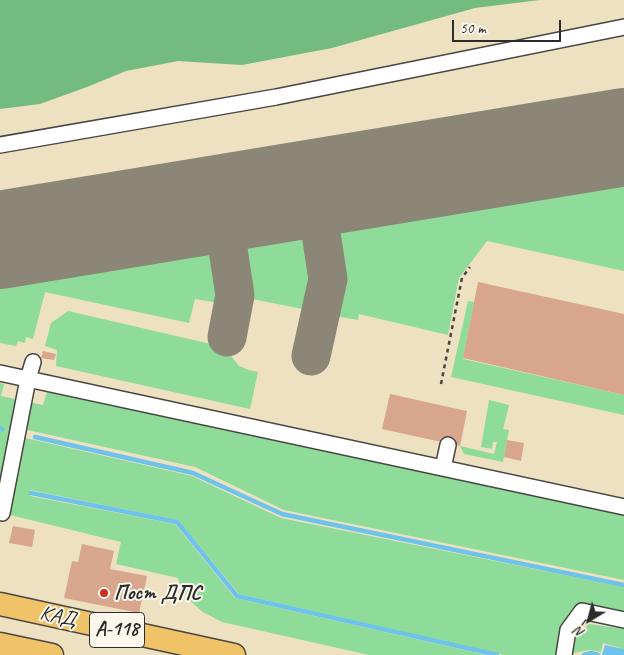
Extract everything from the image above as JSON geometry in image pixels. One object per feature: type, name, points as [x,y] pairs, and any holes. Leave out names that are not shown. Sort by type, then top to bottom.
[{"type":"highway","name":"КАД","points":[[0,604],[234,655]]},
{"type":"highway","name":"КАД","points":[[0,644],[52,655]]},
{"type":"lane","points":[[0,145],[276,97],[624,28]]},
{"type":"lane","points":[[2,513],[33,362]]},
{"type":"lane","points":[[0,373],[624,507]]},
{"type":"lane","points":[[443,468],[448,445]]},
{"type":"lane","points":[[564,655],[568,630],[582,611],[624,620]]},
{"type":"path","points":[[441,384],[462,278],[470,267]]},
{"type":"green space","points":[[0,0],[540,0],[475,8],[332,48],[242,65],[178,61],[126,71],[40,104],[0,109]]},
{"type":"green space","points":[[624,165],[624,271],[487,241],[459,278],[448,335],[359,314],[358,320],[330,315],[336,281],[329,225],[339,210]]},
{"type":"green space","points":[[296,218],[311,229],[318,279],[313,311],[242,297],[233,244],[245,227]]},
{"type":"green space","points":[[204,233],[221,244],[227,294],[225,304],[195,299],[189,323],[45,292],[33,339],[26,337],[25,343],[18,341],[16,346],[0,343],[0,267]]},
{"type":"green space","points":[[468,301],[474,302],[463,359],[624,395],[624,415],[451,377]]},
{"type":"green space","points":[[68,311],[224,347],[239,366],[258,372],[250,409],[56,366],[57,350],[45,346],[51,323]]},
{"type":"green space","points":[[0,383],[4,384],[1,396],[20,400],[0,500],[0,431],[2,431],[2,428],[0,427]]},
{"type":"green space","points":[[47,392],[385,462],[624,516],[624,580],[284,510],[195,467],[23,429],[28,402],[43,405]]},
{"type":"green space","points":[[489,400],[509,405],[503,429],[509,430],[503,462],[464,454],[460,446],[494,454],[497,442],[493,442],[492,449],[481,447]]},
{"type":"green space","points":[[21,437],[192,476],[281,518],[624,587],[624,613],[585,606],[557,655],[504,655],[239,594],[178,520],[30,490],[30,496],[175,524],[235,598],[486,655],[369,655],[222,622],[203,612],[189,600],[180,586],[178,578],[116,564],[121,542],[6,514]]},
{"type":"green space","points":[[589,624],[624,629],[624,649],[603,643],[601,652],[589,650],[573,653],[576,637]]},
{"type":"water","points":[[605,645],[624,649],[624,655],[602,655]]},
{"type":"building","points":[[478,282],[624,314],[624,395],[463,358]]},
{"type":"building","points":[[43,351],[56,354],[54,360],[41,358]]},
{"type":"building","points":[[390,394],[467,411],[460,446],[382,429]]},
{"type":"building","points":[[507,440],[524,443],[521,461],[504,457]]},
{"type":"building","points":[[13,526],[35,530],[32,547],[9,543]]},
{"type":"building","points":[[82,544],[114,551],[110,569],[147,576],[139,613],[64,598],[72,561],[78,562]]},
{"type":"waterway","points":[[35,437],[193,473],[282,514],[624,585]]},
{"type":"waterway","points":[[31,493],[177,522],[237,596],[497,655]]},
{"type":"waterway","points":[[584,655],[591,653],[598,655]]},
{"type":"taxiway","points":[[311,356],[328,279],[314,188]]},
{"type":"taxiway","points":[[221,204],[235,295],[227,337]]},
{"type":"runway","points":[[0,240],[624,137]]},
{"type":"place","name":"Пост ДПС","points":[[104,593]]}]
